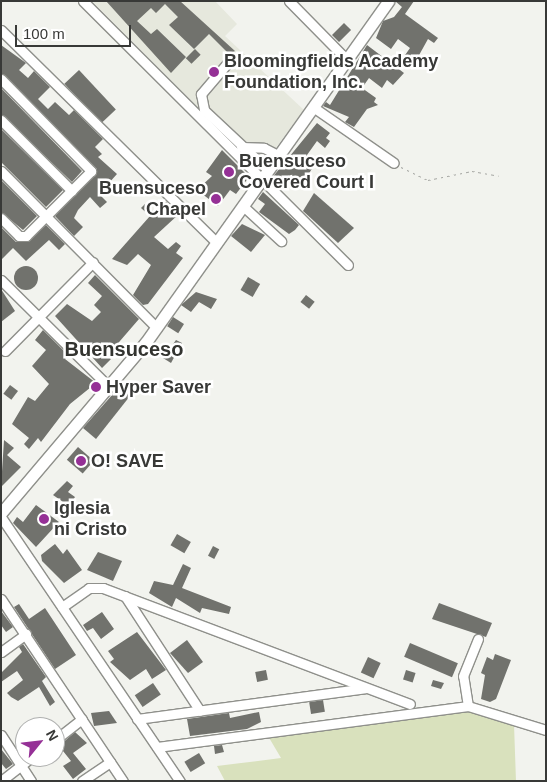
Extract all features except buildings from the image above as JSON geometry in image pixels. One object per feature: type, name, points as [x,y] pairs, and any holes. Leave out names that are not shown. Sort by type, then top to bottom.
[{"type":"main road","points":[[1,513],[109,387],[156,327],[388,1]]},
{"type":"street","points":[[83,1],[264,173]]},
{"type":"street","points":[[289,1],[347,60]]},
{"type":"street","points":[[1,30],[216,242]]},
{"type":"street","points":[[230,60],[201,94],[206,114],[241,147],[348,264]]},
{"type":"street","points":[[1,79],[90,168],[72,190],[23,237],[1,218]]},
{"type":"street","points":[[313,107],[394,163]]},
{"type":"street","points":[[1,120],[72,190]]},
{"type":"street","points":[[241,147],[264,148],[278,155]]},
{"type":"street","points":[[1,171],[156,327]]},
{"type":"street","points":[[243,206],[281,241]]},
{"type":"street","points":[[4,351],[40,319],[93,262]]},
{"type":"street","points":[[2,282],[109,387]]},
{"type":"street","points":[[1,518],[180,781]]},
{"type":"street","points":[[62,607],[94,586],[410,704]]},
{"type":"street","points":[[124,596],[200,711]]},
{"type":"street","points":[[1,599],[122,781]]},
{"type":"street","points":[[1,652],[26,634]]},
{"type":"street","points":[[468,706],[463,676],[478,639]]},
{"type":"street","points":[[137,719],[367,688]]},
{"type":"street","points":[[157,747],[468,706],[546,730]]},
{"type":"street","points":[[65,732],[82,719]]},
{"type":"street","points":[[1,734],[15,756]]},
{"type":"street","points":[[82,781],[110,762]]},
{"type":"street","points":[[1,781],[18,767]]},
{"type":"street","points":[[22,767],[31,781]]},
{"type":"path","points":[[394,163],[428,180],[472,171],[499,176]]},
{"type":"shaded area","name":"Bloomingfields Academy Foundation, Inc.","points":[[92,1],[215,1],[237,24],[225,36],[304,110],[260,169]]},
{"type":"green space","points":[[469,709],[514,724],[516,781],[225,781],[217,766],[281,758],[268,736]]},
{"type":"place","name":"Bloomingfields Academy Foundation, Inc.","points":[[214,72]]},
{"type":"place","name":"Buensuceso Covered Court I","points":[[229,172]]},
{"type":"place","name":"Buensuceso Chapel","points":[[216,199]]},
{"type":"place","name":"Hyper Saver","points":[[96,387]]},
{"type":"place","name":"O! SAVE","points":[[81,461]]},
{"type":"place","name":"Iglesia ni Cristo","points":[[44,519]]},
{"type":"district","name":"Buensuceso","points":[[124,349]]}]
